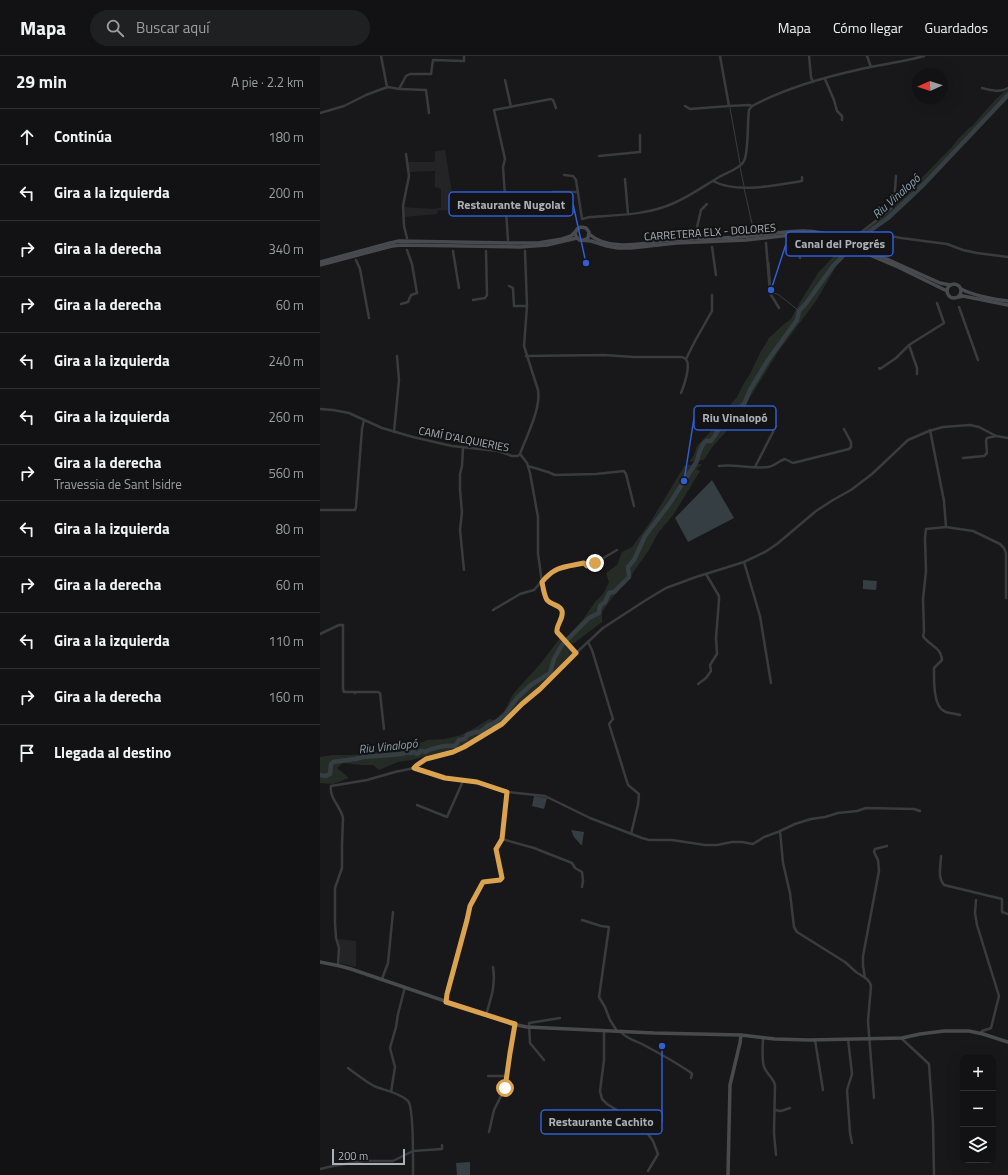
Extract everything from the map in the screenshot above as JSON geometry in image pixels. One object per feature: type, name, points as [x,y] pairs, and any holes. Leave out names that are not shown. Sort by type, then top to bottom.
[{"type":"main road","points":[[320,262],[390,242],[538,243],[571,236],[579,227],[583,226],[589,230],[588,238],[584,240],[577,238],[547,245],[520,247],[392,246],[320,266]]},
{"type":"main road","points":[[576,231],[577,238]]},
{"type":"main road","name":"CARRETERA ELX - DOLORES","points":[[589,234],[602,241],[623,245],[674,240],[748,237],[801,231],[820,232],[908,272],[947,292]]},
{"type":"main road","name":"CARRETERA ELX - DOLORES","points":[[584,240],[612,248],[671,243],[746,240],[800,234],[821,236],[841,241]]},
{"type":"main road","name":"CARRETERA ELX - DOLORES","points":[[861,250],[940,283],[950,285]]},
{"type":"main road","points":[[1008,301],[968,293],[961,289],[957,284],[950,285],[947,292],[952,298],[963,296],[1008,305]]},
{"type":"main road","points":[[958,297],[961,289]]},
{"type":"main road","points":[[320,962],[338,965],[486,1015],[529,1027],[740,1035],[763,1038],[815,1040],[900,1038],[944,1030],[969,1031],[1008,1042]]},
{"type":"main road","points":[[728,1175],[730,1085],[740,1043],[740,1035]]},
{"type":"street","points":[[381,56],[387,87]]},
{"type":"street","points":[[399,89],[406,76],[410,74],[431,74],[433,60],[464,61],[464,56]]},
{"type":"street","points":[[720,56],[728,106]]},
{"type":"street","points":[[809,56],[811,77],[813,82]]},
{"type":"street","points":[[867,56],[871,67]]},
{"type":"street","points":[[685,106],[690,109],[752,106],[774,96],[813,82],[871,67],[924,56]]},
{"type":"street","points":[[825,79],[834,100],[837,112],[842,116],[842,120]]},
{"type":"street","points":[[505,80],[511,107]]},
{"type":"street","points":[[320,113],[344,106],[387,87],[426,90],[429,113]]},
{"type":"street","points":[[982,88],[1004,91],[1008,88]]},
{"type":"street","points":[[508,240],[503,166],[505,159],[494,110],[551,99],[553,100],[556,108]]},
{"type":"street","points":[[564,175],[573,176],[576,180],[582,219],[649,212],[669,206],[740,166],[745,160],[748,116],[749,110],[752,106]]},
{"type":"street","points":[[599,156],[640,152],[640,135]]},
{"type":"street","points":[[406,154],[409,176],[403,206],[404,226],[407,238]]},
{"type":"street","points":[[850,237],[859,234],[891,209],[894,203],[896,176]]},
{"type":"street","points":[[712,181],[731,187],[744,187],[766,186],[802,181],[802,177]]},
{"type":"street","points":[[625,179],[628,214]]},
{"type":"street","points":[[553,192],[578,192]]},
{"type":"street","points":[[695,236],[701,210],[707,204]]},
{"type":"street","points":[[866,244],[869,236],[876,232],[901,238],[947,244],[977,253],[1008,257]]},
{"type":"street","points":[[800,258],[799,252],[806,252],[804,240]]},
{"type":"street","points":[[766,243],[770,293],[779,308]]},
{"type":"street","points":[[712,247],[716,275]]},
{"type":"street","points":[[401,304],[408,302],[411,295],[417,293],[412,264],[407,250]]},
{"type":"street","points":[[454,251],[459,288]]},
{"type":"street","points":[[473,300],[485,298],[487,295],[486,251]]},
{"type":"street","name":"CAMÍ D'ALQUIERIES","points":[[320,409],[349,413],[382,428],[413,437],[463,448],[480,448],[498,451],[512,456],[518,456],[534,418],[539,396],[524,346],[527,306],[525,251]]},
{"type":"street","points":[[356,260],[360,269],[369,318]]},
{"type":"street","points":[[509,286],[513,288],[514,306],[527,306]]},
{"type":"street","points":[[681,393],[686,380],[686,359],[712,311],[712,295]]},
{"type":"street","points":[[879,368],[880,369],[896,358],[909,345],[944,323],[937,303]]},
{"type":"street","points":[[959,307],[978,360]]},
{"type":"street","points":[[909,345],[917,368],[917,374]]},
{"type":"street","points":[[526,356],[605,355],[634,357],[682,357],[686,359]]},
{"type":"street","points":[[394,432],[398,380],[397,356]]},
{"type":"street","points":[[320,510],[355,510],[364,420]]},
{"type":"street","points":[[414,768],[426,759],[453,752],[464,747],[502,724],[603,628],[646,600],[666,588],[744,562],[765,552],[777,544],[816,511],[851,490],[872,474],[908,440],[930,430],[970,425],[979,427],[996,436],[1008,438]]},
{"type":"street","points":[[754,467],[776,426]]},
{"type":"street","points":[[719,466],[768,467],[776,465],[779,460],[785,459],[793,463],[849,449],[851,446],[850,442],[844,429]]},
{"type":"street","points":[[930,430],[944,501],[946,527]]},
{"type":"street","points":[[963,458],[984,456],[986,453],[986,441],[988,438],[996,436]]},
{"type":"street","points":[[463,448],[460,474],[462,512],[460,530],[464,570]]},
{"type":"street","points":[[520,454],[528,466],[539,521],[538,554],[542,582],[547,599],[551,603],[561,608],[562,611],[557,632],[576,653]]},
{"type":"street","points":[[528,466],[555,475],[624,472],[626,474],[634,506]]},
{"type":"street","points":[[960,714],[945,712],[939,708],[936,700],[934,668],[942,660],[942,657],[939,651],[923,636],[926,529],[946,527],[973,531],[1000,544],[1006,553],[1006,598]]},
{"type":"street","points":[[493,610],[520,594],[534,590],[547,575],[555,569],[584,563],[587,566],[617,550]]},
{"type":"street","points":[[744,562],[760,616],[771,684]]},
{"type":"street","points":[[698,684],[706,678],[711,671],[710,665],[717,654],[716,638],[719,600],[706,574]]},
{"type":"street","points":[[320,634],[339,625],[343,625],[344,692],[380,693],[384,729]]},
{"type":"street","points":[[588,642],[592,650],[613,719],[609,724],[620,762],[628,785],[639,794],[631,834]]},
{"type":"street","points":[[338,965],[338,948],[335,923],[335,888],[342,868],[343,818],[331,794],[331,786],[367,780],[414,768],[445,778],[477,782],[507,792],[545,796],[590,818],[649,840],[663,839],[699,845],[738,842],[753,844],[764,837],[805,820],[844,812],[857,811],[866,808],[908,809],[920,811]]},
{"type":"street","points":[[417,805],[448,817],[462,781]]},
{"type":"street","points":[[446,1002],[470,906],[483,882],[500,880],[502,878],[496,849],[502,839],[507,792]]},
{"type":"street","points":[[780,831],[783,863],[790,893],[794,927],[797,932],[845,962],[870,983],[868,1021],[874,1098]]},
{"type":"street","points":[[502,839],[534,848],[572,863],[575,868],[582,872],[584,881],[582,887]]},
{"type":"street","points":[[865,978],[863,956],[879,871],[878,860],[874,852],[875,849],[887,846]]},
{"type":"street","points":[[941,856],[940,877],[944,885],[1002,899],[1002,912],[1008,914]]},
{"type":"street","points":[[976,900],[975,913],[999,996],[991,1028],[982,1031],[981,1034]]},
{"type":"street","points":[[382,979],[388,963],[393,912]]},
{"type":"street","points":[[582,920],[609,927],[599,996],[610,1020],[624,1037],[636,1041],[670,1059],[690,1072],[692,1074],[691,1078]]},
{"type":"street","points":[[486,1015],[493,992],[495,977],[493,967]]},
{"type":"street","points":[[391,1092],[395,1067],[390,1048],[405,987]]},
{"type":"street","points":[[544,1060],[530,1043],[529,1023],[560,1018]]},
{"type":"street","points":[[489,1132],[494,1110],[505,1088],[515,1024]]},
{"type":"street","points":[[604,1030],[604,1060],[600,1096],[607,1104],[621,1113],[638,1120],[653,1141],[658,1154],[648,1171]]},
{"type":"street","points":[[763,1038],[764,1069],[774,1081],[775,1085],[774,1133],[776,1155]]},
{"type":"street","points":[[900,1038],[929,1064],[933,1123],[934,1175]]},
{"type":"street","points":[[848,1039],[852,1074],[847,1090],[852,1143]]},
{"type":"street","points":[[815,1040],[823,1090]]},
{"type":"street","points":[[348,1068],[374,1085],[391,1092],[410,1103],[413,1124],[413,1175]]},
{"type":"street","points":[[488,1076],[507,1076]]},
{"type":"street","points":[[775,1110],[781,1111],[790,1108]]},
{"type":"street","points":[[320,1169],[364,1161],[393,1161],[413,1151],[442,1149],[442,1146]]},
{"type":"shaded area","points":[[1008,90],[1008,98],[911,200],[867,235],[864,241],[857,237],[894,208],[896,203],[951,148],[995,100]]},
{"type":"shaded area","points":[[445,150],[455,211],[438,210],[437,214],[404,217],[404,207],[432,209],[441,208],[441,189],[435,187],[435,171],[409,172],[407,162],[435,162],[435,151]]},
{"type":"shaded area","points":[[842,247],[850,251],[849,253],[837,265],[816,301],[778,352],[746,404],[704,460],[689,462],[694,455],[697,446],[711,431],[715,422],[737,397],[769,338],[791,319],[818,273]]},
{"type":"shaded area","points":[[702,464],[696,469],[700,471],[674,514],[658,533],[649,550],[630,578],[602,612],[602,622],[573,644],[566,638],[603,594],[609,582],[606,573],[617,565],[622,552],[632,547],[651,521],[685,465]]},
{"type":"shaded area","points":[[712,480],[734,518],[688,542],[675,518]]},
{"type":"shaded area","points":[[863,580],[877,581],[876,590],[863,589]]},
{"type":"shaded area","points":[[560,638],[573,652],[546,680],[500,723],[459,747],[412,760],[398,762],[379,770],[373,765],[343,763],[337,768],[349,778],[333,784],[320,783],[320,757],[333,755],[353,755],[409,748],[427,740],[445,739],[461,735],[489,719],[495,720],[505,710],[513,694],[541,663]]},
{"type":"shaded area","points":[[534,796],[547,798],[544,809],[532,806]]},
{"type":"shaded area","points":[[571,830],[584,832],[582,845],[574,837]]},
{"type":"shaded area","points":[[338,939],[356,941],[356,967],[340,963]]},
{"type":"shaded area","points":[[470,1162],[470,1175],[457,1175],[456,1163]]},
{"type":"waterway","name":"Riu Vinalopó","points":[[320,775],[326,776],[330,774],[331,764],[333,762],[408,752],[414,752],[417,754],[420,751],[425,752],[439,747],[455,746],[459,740],[465,739],[467,735],[480,732],[505,715],[517,698],[531,685],[550,673],[554,659],[562,645],[589,618],[599,613],[600,606],[605,602],[609,593],[614,592],[629,577],[628,567],[634,560],[645,536],[670,503],[697,461],[703,444],[706,441],[711,441],[731,413],[744,404],[750,390],[768,360],[797,320],[799,311],[833,266],[846,250],[888,218],[924,184],[1008,95]]},
{"type":"waterway","points":[[730,108],[740,163]]},
{"type":"waterway","points":[[740,167],[744,186]]},
{"type":"waterway","points":[[744,188],[753,228]]},
{"type":"waterway","points":[[769,262],[771,290],[799,311]]},
{"type":"place","name":"Restaurante Nugolat","points":[[586,263]]},
{"type":"place","name":"Canal del Progrés","points":[[771,290]]},
{"type":"place","name":"Riu Vinalopó","points":[[684,481]]},
{"type":"place","name":"Restaurante Cachito","points":[[662,1046]]},
{"type":"route","points":[[505,1088],[515,1024],[446,1002],[470,906],[483,882],[500,880],[502,878],[496,849],[502,839],[507,792],[477,782],[445,778],[414,768],[426,759],[453,752],[464,747],[502,724],[576,653],[557,632],[562,611],[561,608],[551,603],[547,599],[542,582],[547,575],[555,569],[584,563],[587,566],[595,563]]}]
